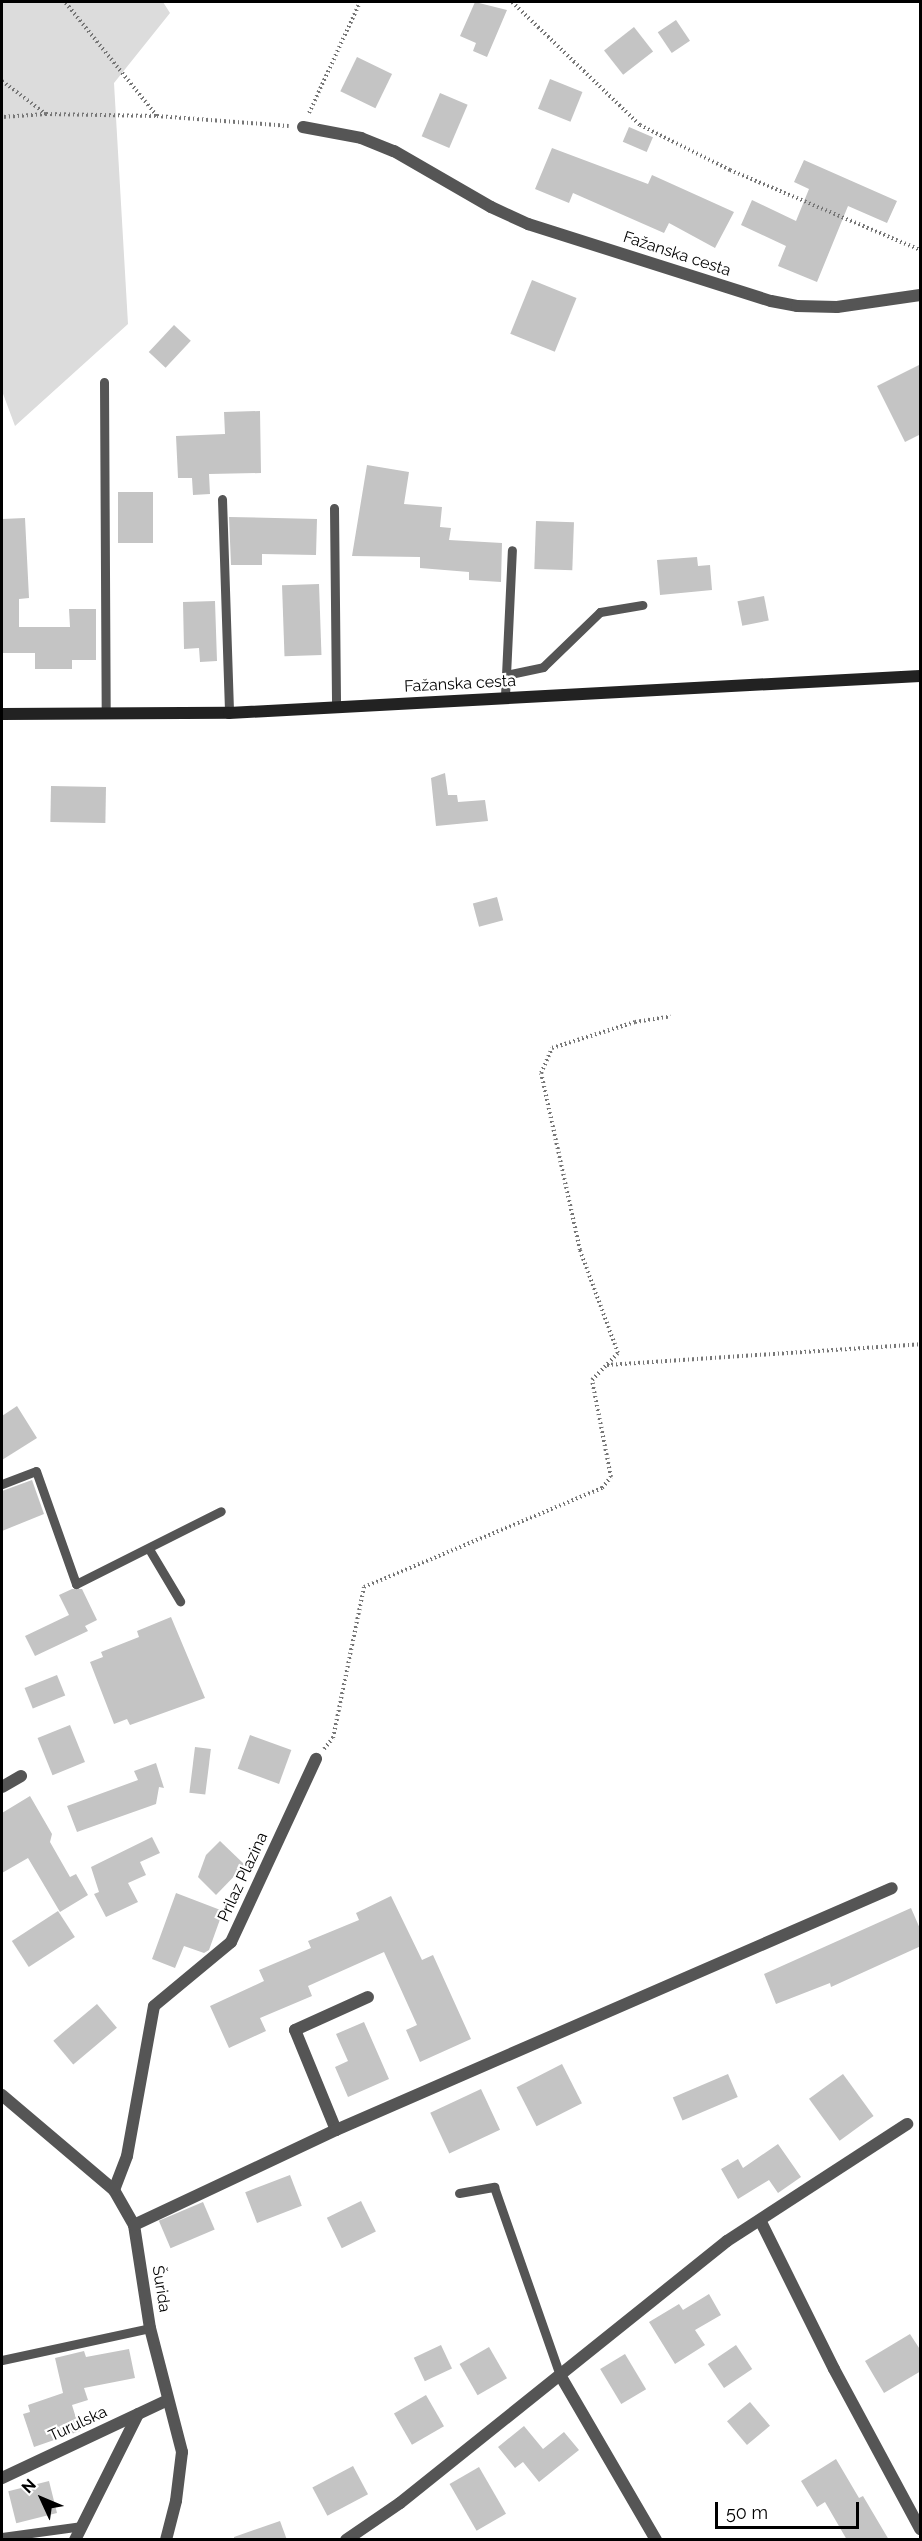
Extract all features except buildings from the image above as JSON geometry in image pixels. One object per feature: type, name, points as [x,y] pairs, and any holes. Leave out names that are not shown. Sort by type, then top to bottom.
[{"type":"main road","name":"Fažanska cesta","points":[[2,714],[229,713],[921,676]]},
{"type":"street","name":"Fažanska cesta","points":[[303,127],[361,138],[394,151],[491,207],[528,224],[771,301],[797,306],[837,307],[921,295]]},
{"type":"street","name":"Prilaz Plazina","points":[[114,2190],[127,2156],[154,2006],[231,1942],[316,1759]]},
{"type":"street","points":[[2,1787],[21,1776]]},
{"type":"street","points":[[134,2225],[336,2130],[892,1888]]},
{"type":"street","points":[[336,2130],[295,2030],[368,1997]]},
{"type":"street","name":"Šurida","points":[[2,2095],[114,2190],[134,2225],[150,2328],[182,2452],[176,2501],[166,2540]]},
{"type":"street","points":[[346,2540],[400,2503],[727,2241],[907,2124]]},
{"type":"street","points":[[760,2220],[834,2369],[921,2529]]},
{"type":"street","points":[[560,2375],[656,2540]]},
{"type":"street","name":"Turulska","points":[[2,2478],[168,2400]]},
{"type":"street","points":[[75,2540],[138,2414]]},
{"type":"lane","points":[[104,382],[106,713]]},
{"type":"lane","points":[[222,499],[229,713]]},
{"type":"lane","points":[[334,508],[336,707]]},
{"type":"lane","points":[[505,698],[512,550]]},
{"type":"lane","points":[[506,675],[543,668],[600,612],[642,605]]},
{"type":"lane","points":[[2,1484],[36,1471],[76,1584],[221,1511]]},
{"type":"lane","points":[[148,1549],[180,1602]]},
{"type":"lane","points":[[459,2193],[494,2187],[560,2375]]},
{"type":"lane","points":[[2,2360],[150,2328]]},
{"type":"lane","points":[[2,2537],[82,2526]]},
{"type":"path","points":[[65,2],[157,116]]},
{"type":"path","points":[[2,117],[46,114],[157,116],[303,127],[360,2]]},
{"type":"path","points":[[512,2],[640,125],[730,170],[921,250]]},
{"type":"path","points":[[2,81],[46,114]]},
{"type":"path","points":[[316,1759],[333,1738],[364,1587],[602,1488],[611,1477],[592,1380],[618,1353],[580,1250],[541,1073],[552,1048],[635,1022],[671,1016]]},
{"type":"path","points":[[607,1365],[921,1344]]},
{"type":"shaded area","points":[[2,2],[163,2],[170,13],[114,83],[128,324],[15,426],[2,391]]}]
